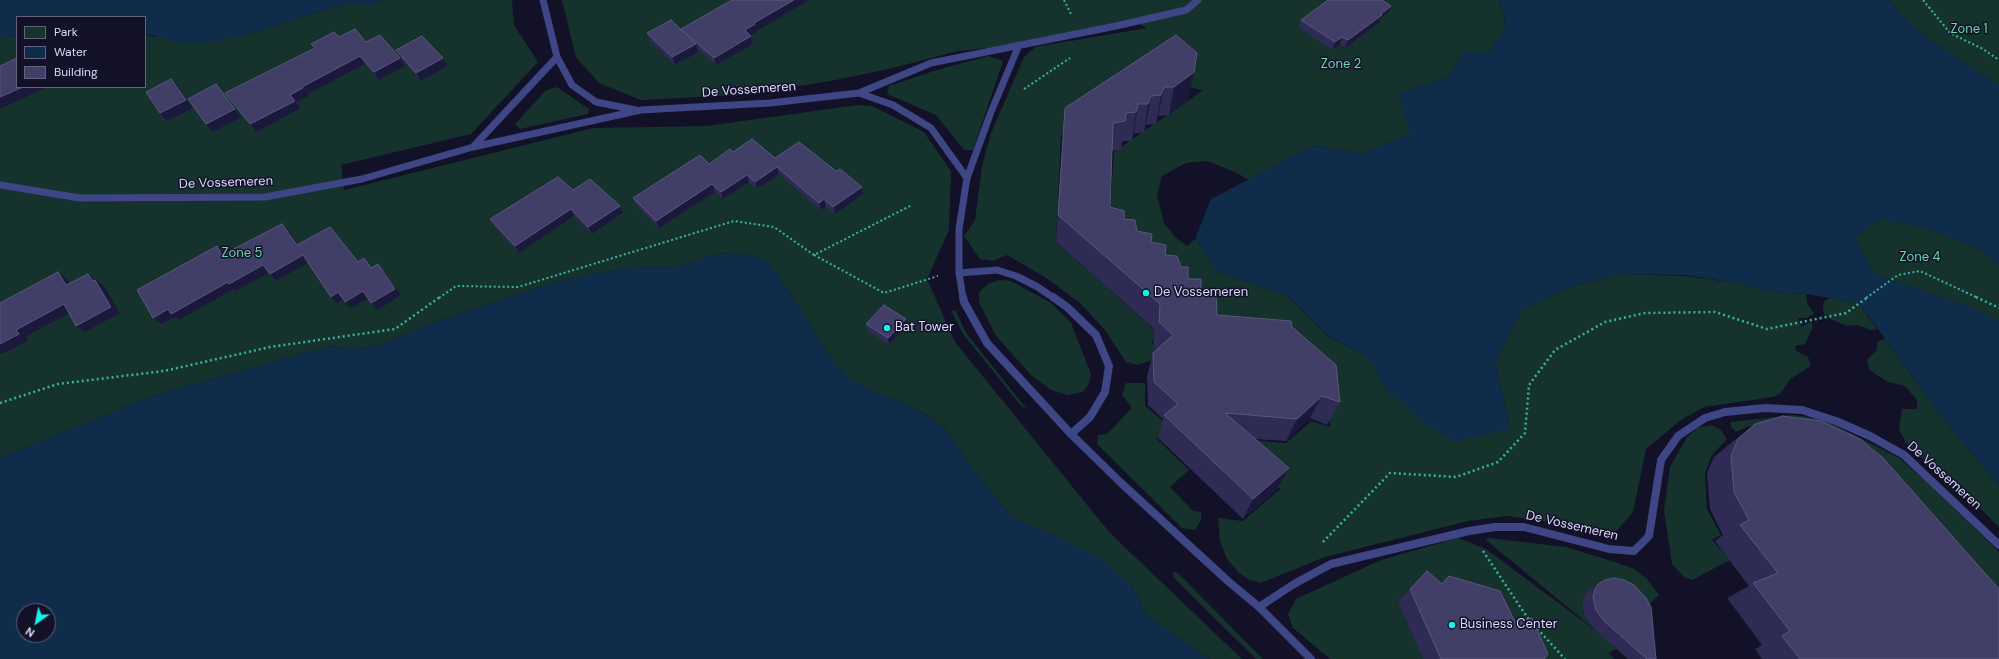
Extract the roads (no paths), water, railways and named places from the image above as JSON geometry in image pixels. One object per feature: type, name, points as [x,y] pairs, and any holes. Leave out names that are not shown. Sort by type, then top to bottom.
[{"type":"lane","name":"De Vossemeren","points":[[543,0],[557,57],[572,85],[596,102],[641,110]]},
{"type":"lane","name":"De Vossemeren","points":[[0,185],[80,198],[266,197],[362,179],[473,147],[641,110],[770,103],[859,93],[931,63],[1116,26],[1186,10],[1198,0]]},
{"type":"lane","points":[[1019,45],[990,112],[967,178],[959,229],[958,273],[964,302],[987,343],[1071,434],[1120,482],[1229,582],[1259,607],[1311,659]]},
{"type":"lane","points":[[473,147],[557,57]]},
{"type":"lane","name":"De Vossemeren","points":[[859,93],[893,105],[931,128],[967,178]]},
{"type":"lane","points":[[958,273],[997,270],[1016,276],[1036,286],[1067,307],[1096,335],[1108,366],[1105,392],[1090,417],[1071,434]]},
{"type":"lane","name":"De Vossemeren","points":[[1259,607],[1294,584],[1331,564],[1469,531],[1495,527],[1524,527],[1609,549],[1634,552],[1648,536],[1661,460],[1678,436],[1706,418],[1725,412],[1765,408],[1802,410],[1836,420],[1870,436],[1904,455],[1999,545]]},
{"type":"water","points":[[0,0],[383,0],[376,3],[347,3],[248,34],[199,44],[178,42],[146,34],[146,16],[16,16],[16,35],[0,38]]},
{"type":"water","points":[[1498,0],[1889,0],[1915,29],[1999,86],[1999,265],[1981,250],[1928,228],[1880,219],[1855,238],[1875,275],[1971,307],[1999,321],[1999,485],[1945,421],[1859,303],[1806,294],[1772,292],[1737,283],[1685,275],[1623,274],[1572,286],[1521,310],[1495,361],[1510,429],[1454,442],[1423,422],[1389,392],[1368,358],[1330,337],[1287,295],[1219,272],[1195,239],[1211,199],[1312,146],[1364,153],[1410,134],[1399,94],[1446,79],[1464,52],[1489,52],[1505,29],[1504,13]]},
{"type":"water","points":[[719,253],[750,255],[768,263],[791,294],[826,351],[846,376],[867,389],[917,409],[944,427],[973,470],[1010,515],[1032,527],[1055,536],[1105,561],[1131,585],[1147,616],[1209,659],[0,659],[0,458],[150,397],[331,346],[352,350],[384,344],[422,327],[545,285],[587,275],[636,267],[677,268]]},
{"type":"place","name":"De Vossemeren","points":[[1146,293]]},
{"type":"place","name":"Bat Tower","points":[[887,328]]},
{"type":"place","name":"Business Center","points":[[1452,625]]},
{"type":"park label","name":"Zone 1","points":[[1969,30]]},
{"type":"park label","name":"Zone 2","points":[[1341,65]]},
{"type":"park label","name":"Zone 5","points":[[242,254]]},
{"type":"park label","name":"Zone 4","points":[[1920,258]]}]
